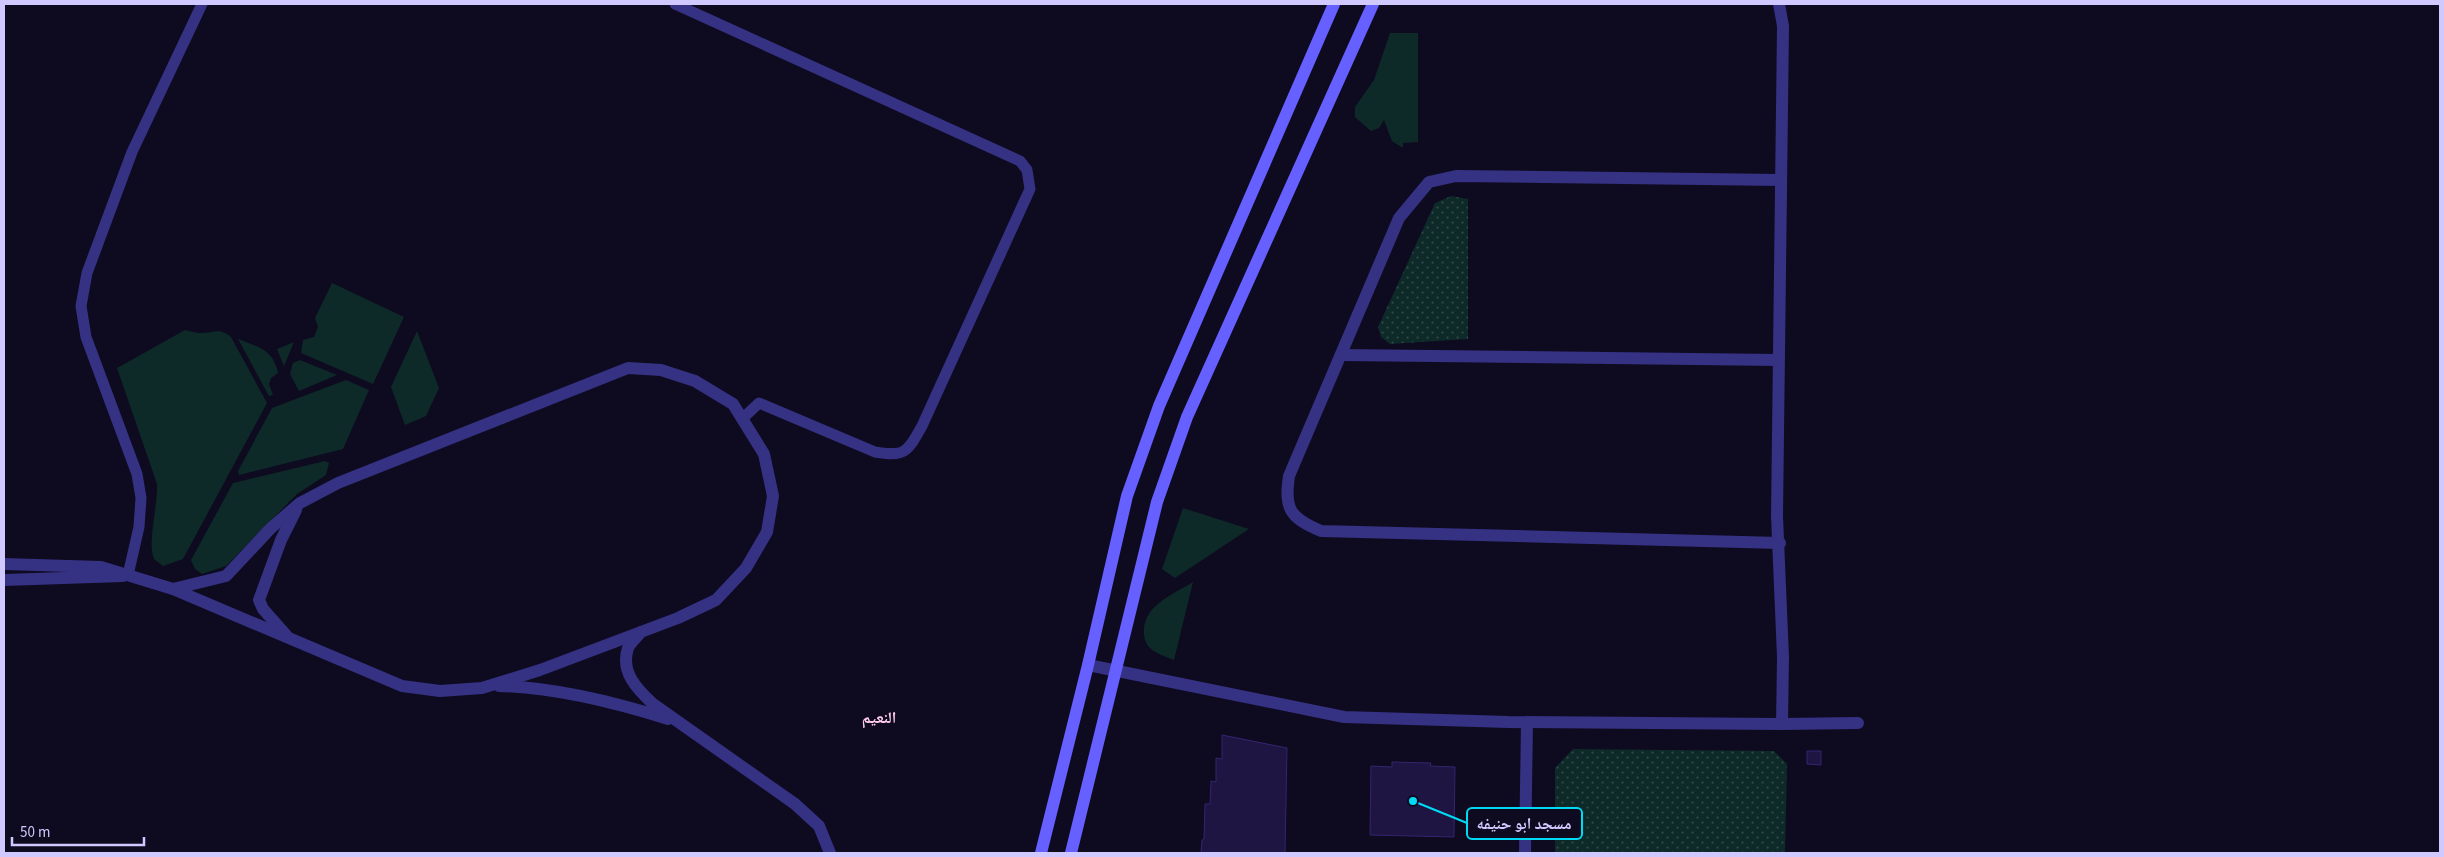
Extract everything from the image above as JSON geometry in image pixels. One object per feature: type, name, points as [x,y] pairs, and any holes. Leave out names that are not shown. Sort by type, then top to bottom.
[{"type":"main road","points":[[1041,853],[1088,665],[1127,496],[1159,406],[1334,4]]},
{"type":"main road","points":[[1071,853],[1157,502],[1187,417],[1373,4]]},
{"type":"street","points":[[1779,4],[1782,26],[1778,516],[1783,657],[1782,724]]},
{"type":"street","points":[[1780,180],[1456,176],[1429,182],[1399,218],[1289,476],[1286,497],[1292,513],[1306,525],[1321,531],[1780,543]]},
{"type":"street","points":[[1341,355],[1778,360]]},
{"type":"street","points":[[173,589],[226,576],[271,528],[300,503],[338,483],[628,368],[661,370],[695,381],[733,404],[764,454],[773,496],[767,532],[746,568],[716,600],[640,632],[488,686]]},
{"type":"street","points":[[289,638],[263,610],[260,600],[281,540],[300,503]]},
{"type":"street","points":[[4,564],[101,567],[173,589],[402,686],[440,691],[488,686],[520,686],[630,707],[682,724]]},
{"type":"street","points":[[4,580],[113,578],[128,576]]},
{"type":"street","points":[[640,632],[628,648],[627,668],[635,687],[653,704],[795,804],[819,826],[830,853]]},
{"type":"street","points":[[1088,665],[1344,717],[1526,723],[1858,723]]},
{"type":"street","points":[[1525,853],[1526,723]]},
{"type":"lane","points":[[128,576],[139,527],[141,498],[137,474],[86,337],[81,306],[87,273],[132,152],[202,4]]},
{"type":"lane","points":[[675,4],[1020,161],[1027,170],[1030,189],[922,426],[910,447],[895,455],[875,452],[759,403],[742,419]]},
{"type":"green space","points":[[1390,33],[1418,33],[1418,142],[1403,143],[1403,148],[1392,141],[1384,120],[1379,128],[1371,131],[1355,117],[1355,107],[1374,80]]},
{"type":"green space","points":[[1451,196],[1468,199],[1468,339],[1390,344],[1381,337],[1378,327],[1435,203]]},
{"type":"green space","points":[[332,283],[404,317],[373,384],[301,353],[303,340],[314,337],[318,327],[315,318]]},
{"type":"green space","points":[[185,330],[201,333],[220,331],[231,337],[267,403],[183,559],[163,566],[154,559],[152,552],[157,484],[117,368]]},
{"type":"green space","points":[[417,331],[439,388],[426,416],[405,425],[391,387]]},
{"type":"green space","points":[[238,339],[264,350],[276,365],[278,373],[271,378],[269,384],[273,395],[269,396]]},
{"type":"green space","points":[[294,342],[284,366],[277,349]]},
{"type":"green space","points":[[300,360],[337,375],[299,391],[290,374],[293,363]]},
{"type":"green space","points":[[346,380],[369,390],[343,449],[239,475],[238,471],[272,408]]},
{"type":"green space","points":[[325,461],[329,463],[326,475],[297,494],[226,566],[202,574],[195,569],[191,560],[233,483]]},
{"type":"green space","points":[[1183,508],[1249,529],[1175,578],[1162,569]]},
{"type":"green space","points":[[1193,582],[1174,660],[1149,647],[1144,637],[1145,622],[1154,607],[1161,601]]},
{"type":"green space","points":[[1573,749],[1774,751],[1787,764],[1785,853],[1555,853],[1555,768]]},
{"type":"building","points":[[1222,735],[1287,748],[1285,853],[1201,853],[1202,840],[1204,839],[1205,804],[1210,804],[1211,781],[1216,782],[1216,758],[1222,759]]},
{"type":"building","points":[[1807,751],[1821,751],[1821,765],[1807,764]]},
{"type":"building","points":[[1392,762],[1431,763],[1430,766],[1455,767],[1454,837],[1370,835],[1371,766],[1392,767]]},
{"type":"place","name":"مسجد ابو حنيفه","points":[[1413,801]]},
{"type":"district","name":"النعيم","points":[[879,718]]}]
